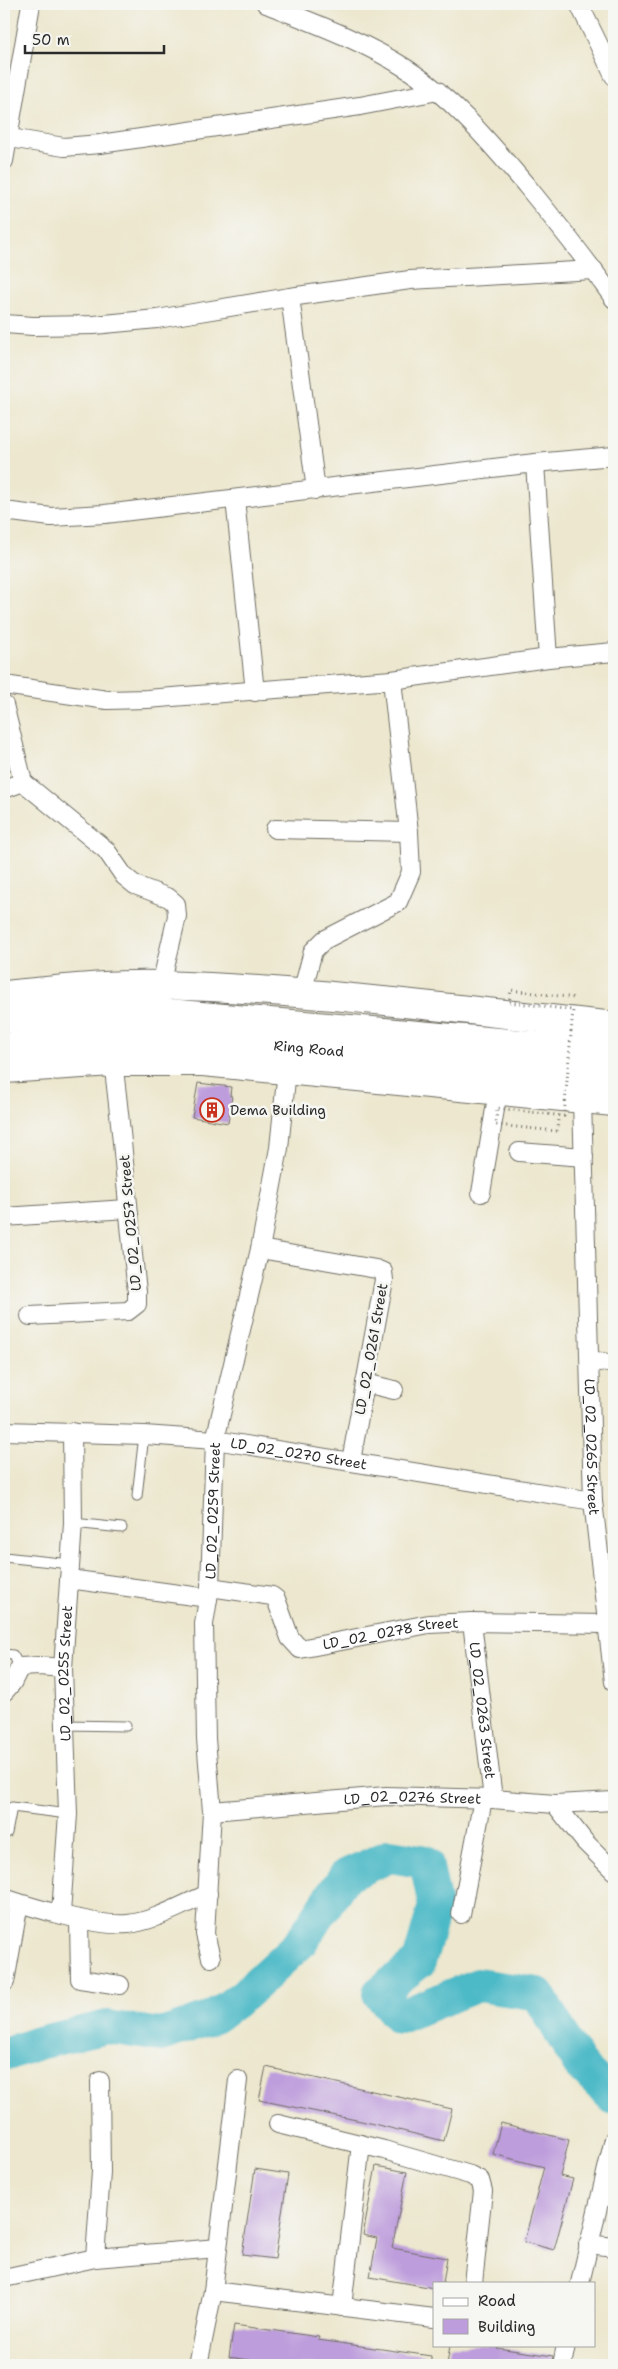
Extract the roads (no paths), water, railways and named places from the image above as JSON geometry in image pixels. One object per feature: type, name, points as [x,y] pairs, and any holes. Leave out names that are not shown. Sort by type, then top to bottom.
[{"type":"main road","points":[[4,995],[109,986],[161,985],[302,993],[614,1026]]},
{"type":"main road","name":"Ring Road","points":[[4,1019],[83,1011],[153,1011],[614,1052]]},
{"type":"main road","name":"Ring Road","points":[[4,1047],[63,1039],[97,1037],[184,1037],[614,1076]]},
{"type":"main road","points":[[4,1069],[113,1062],[203,1062],[614,1102]]},
{"type":"street","points":[[4,161],[6,137],[31,4]]},
{"type":"street","points":[[266,4],[331,30],[376,52],[438,91],[482,133],[594,270],[614,299]]},
{"type":"street","points":[[579,4],[614,76]]},
{"type":"street","points":[[6,137],[64,147],[100,144],[360,106],[438,91]]},
{"type":"street","points":[[4,324],[33,326],[94,325],[157,319],[290,296],[410,280],[594,270]]},
{"type":"street","points":[[290,296],[316,490]]},
{"type":"street","points":[[4,512],[51,517],[105,514],[535,463],[614,456]]},
{"type":"street","points":[[535,463],[548,658]]},
{"type":"street","points":[[235,499],[255,692]]},
{"type":"street","points":[[4,686],[107,700],[147,699],[392,680],[548,658],[614,652]]},
{"type":"street","points":[[302,993],[313,951],[324,940],[398,902],[411,872],[409,832],[392,680]]},
{"type":"street","points":[[4,705],[23,782],[106,850],[124,876],[135,885],[169,898],[176,904],[177,916],[161,985]]},
{"type":"street","points":[[4,789],[23,782]]},
{"type":"street","points":[[275,829],[409,832]]},
{"type":"street","name":"LD_02_0257 Street","points":[[30,1316],[128,1312],[134,1308],[137,1292],[113,1062]]},
{"type":"street","name":"LD_02_0259 Street","points":[[211,1958],[205,1934],[212,1811],[206,1730],[204,1624],[209,1592],[215,1440],[260,1249],[278,1148],[287,1070]]},
{"type":"street","points":[[480,1193],[498,1091]]},
{"type":"street","name":"LD_02_0265 Street","points":[[582,1099],[593,1501],[614,1682]]},
{"type":"street","points":[[519,1152],[584,1157]]},
{"type":"street","points":[[4,1217],[127,1209]]},
{"type":"street","name":"LD_02_0261 Street","points":[[260,1249],[376,1269],[383,1272],[384,1280],[351,1461]]},
{"type":"street","name":"LD_02_0265 Street","points":[[590,1360],[614,1364]]},
{"type":"street","points":[[365,1383],[394,1390]]},
{"type":"street","name":"LD_02_0270 Street","points":[[4,1431],[144,1435],[215,1440],[593,1501]]},
{"type":"street","name":"LD_02_0255 Street","points":[[61,1914],[68,1814],[64,1668],[73,1523],[72,1432]]},
{"type":"street","name":"LD_02_0278 Street","points":[[70,1571],[209,1592],[272,1596],[276,1599],[290,1638],[300,1648],[428,1624],[472,1622],[606,1624]]},
{"type":"street","name":"LD_02_0263 Street","points":[[461,1914],[488,1798],[472,1622]]},
{"type":"street","points":[[4,1692],[12,1683],[20,1667],[64,1668]]},
{"type":"street","name":"LD_02_0276 Street","points":[[212,1811],[386,1796],[488,1798],[555,1804],[614,1801]]},
{"type":"street","points":[[555,1804],[585,1842],[614,1871]]},
{"type":"street","points":[[5,1982],[11,1900],[79,1919],[127,1924],[146,1920],[208,1894]]},
{"type":"street","points":[[79,1919],[80,1979],[120,1986]]},
{"type":"street","points":[[198,2365],[213,2292],[238,2080]]},
{"type":"street","points":[[95,2258],[101,2172],[100,2081]]},
{"type":"street","points":[[278,2124],[361,2144],[460,2172],[480,2180],[483,2191],[473,2282]]},
{"type":"street","points":[[580,2282],[614,2140]]},
{"type":"street","points":[[342,2307],[361,2144]]},
{"type":"street","points":[[588,2244],[614,2247]]},
{"type":"street","points":[[4,2278],[95,2258],[218,2248]]},
{"type":"street","points":[[213,2292],[433,2318]]},
{"type":"street","points":[[562,2365],[566,2346]]},
{"type":"lane","points":[[137,1496],[144,1435]]},
{"type":"lane","points":[[73,1523],[122,1528]]},
{"type":"lane","points":[[4,1557],[70,1571]]},
{"type":"lane","points":[[4,1654],[13,1654],[20,1667]]},
{"type":"lane","points":[[65,1725],[126,1726]]},
{"type":"lane","points":[[8,1833],[12,1807],[68,1814]]},
{"type":"waterway","points":[[4,2055],[38,2043],[107,2027],[161,2035],[214,2017],[244,1995],[300,1943],[345,1876],[390,1856],[426,1862],[435,1906],[419,1962],[379,1993],[399,2017],[478,1985],[538,1994],[579,2064],[614,2098]]},
{"type":"place","name":"Dema Building","points":[[212,1110]]}]
